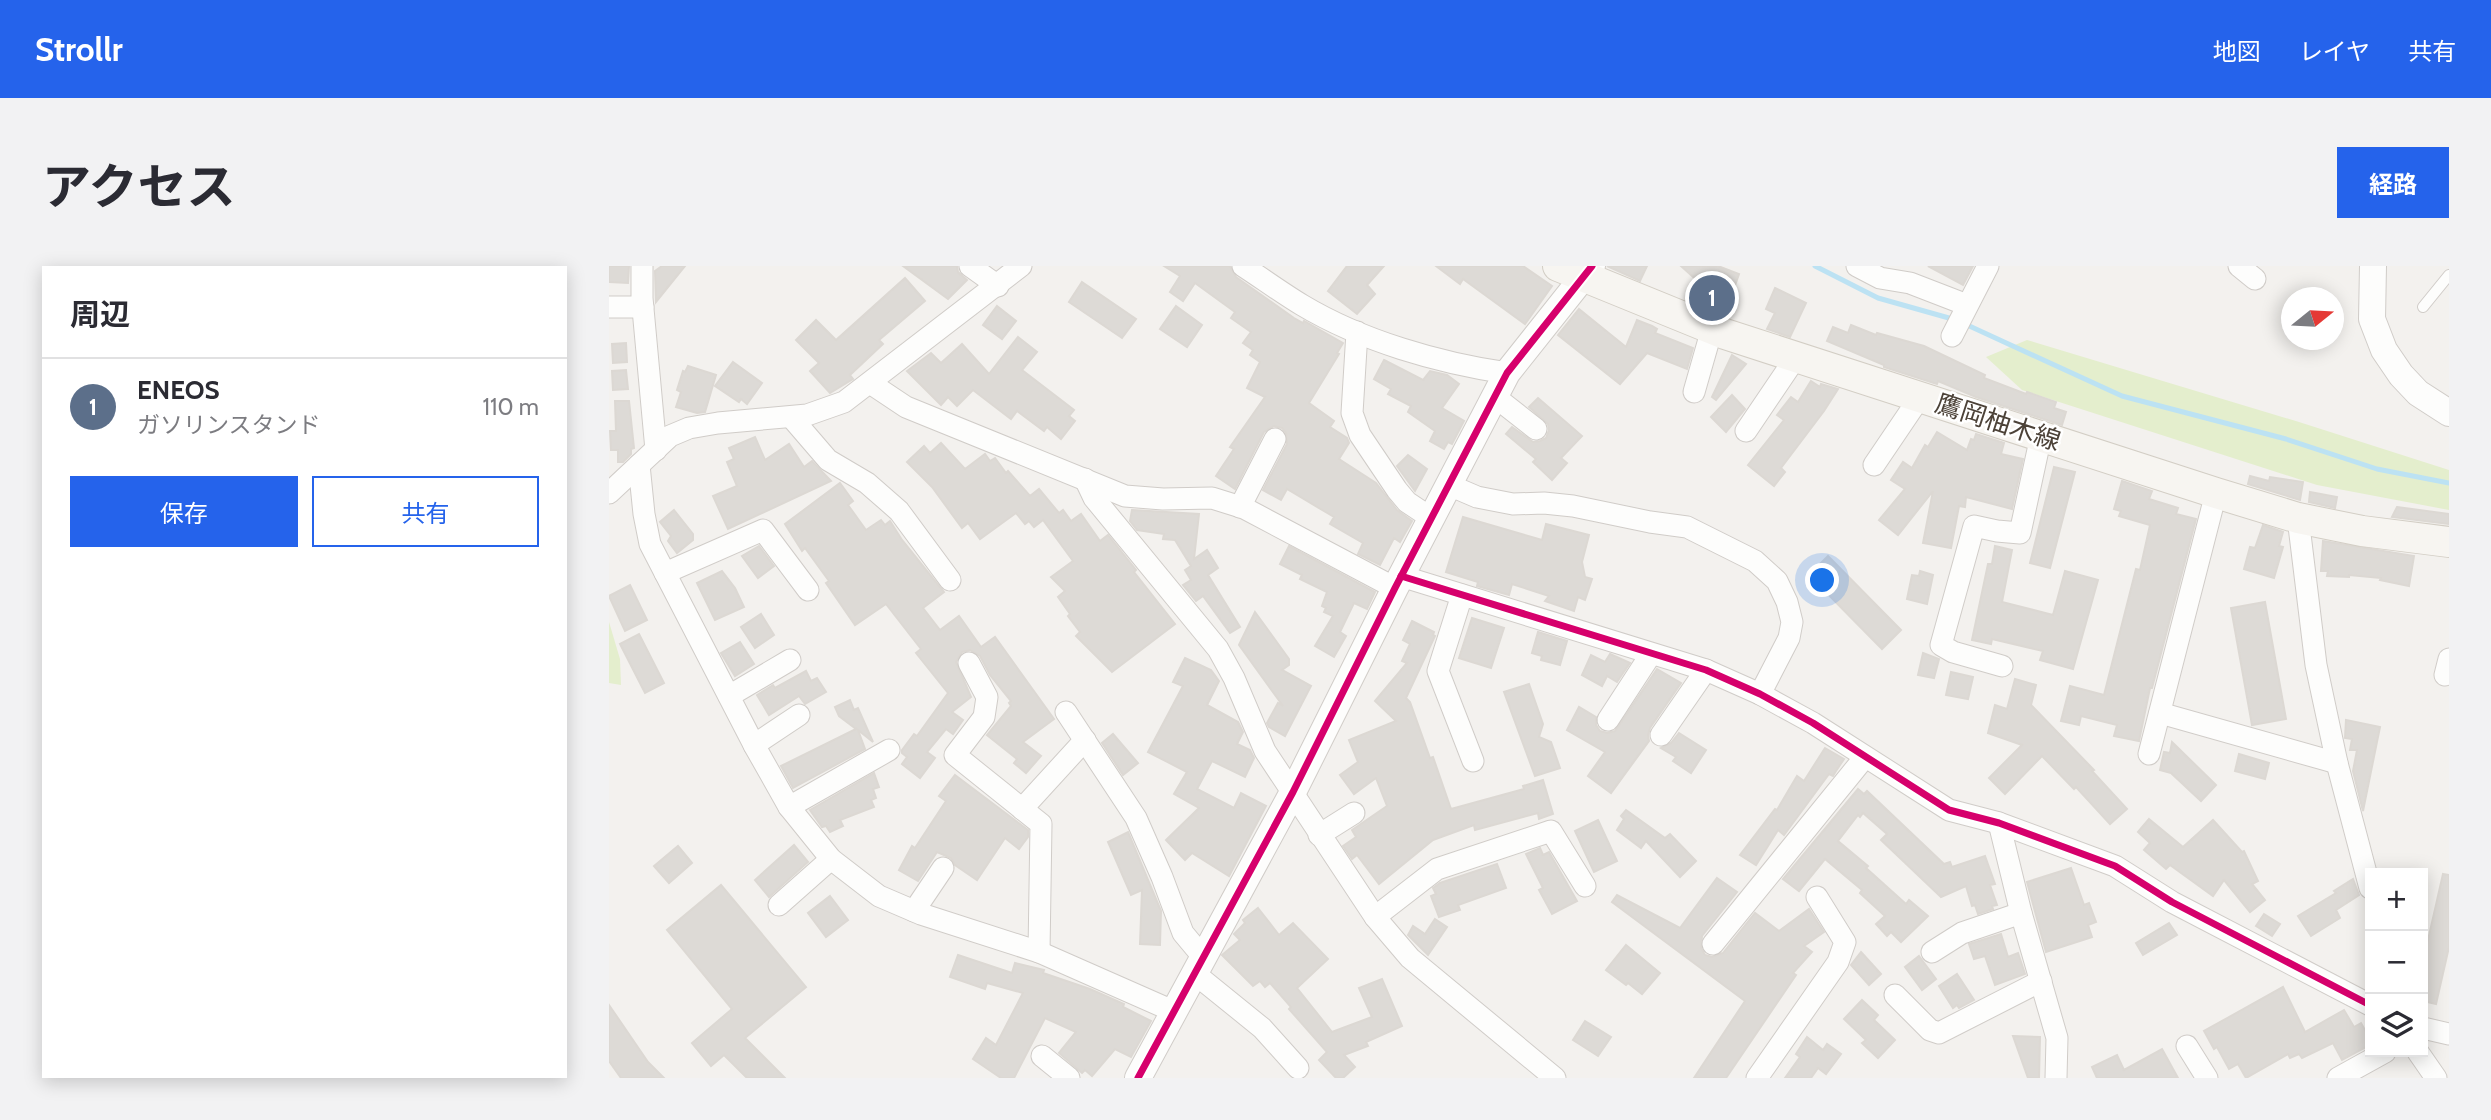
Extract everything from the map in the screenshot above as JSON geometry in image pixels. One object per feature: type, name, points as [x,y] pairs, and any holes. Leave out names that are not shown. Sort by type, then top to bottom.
[{"type":"main road","name":"鷹岡柚木線","points":[[1578,270],[1712,329],[2216,493],[2298,518],[2362,531],[2449,542]]},
{"type":"street","points":[[642,266],[643,307],[656,450]]},
{"type":"street","points":[[970,266],[998,286]]},
{"type":"street","points":[[609,493],[670,436],[689,428],[807,415],[844,402],[1021,266]]},
{"type":"street","points":[[1243,266],[1304,306],[1357,332],[1460,366],[1507,373]]},
{"type":"street","points":[[1857,266],[1880,278],[1910,283],[1967,305]]},
{"type":"street","points":[[1952,336],[1988,266]]},
{"type":"street","points":[[2374,266],[2372,319],[2384,351],[2400,375],[2418,393],[2449,413]]},
{"type":"street","points":[[1138,1078],[1293,792],[1431,517],[1507,373],[1578,270]]},
{"type":"street","points":[[609,307],[643,307]]},
{"type":"street","points":[[1694,392],[1712,329]]},
{"type":"street","points":[[1357,332],[1352,412],[1360,435],[1397,491],[1431,517]]},
{"type":"street","points":[[1746,431],[1795,357]]},
{"type":"street","points":[[870,383],[906,407],[1125,496],[1163,499],[1212,498],[1240,507],[1398,582],[1462,595],[1706,670],[1760,694],[1813,723],[1949,810],[1999,823],[2115,866],[2172,902],[2365,1002]]},
{"type":"street","points":[[1495,396],[1536,429]]},
{"type":"street","points":[[1874,465],[1920,397]]},
{"type":"street","points":[[791,417],[828,460],[867,483],[899,511],[950,580]]},
{"type":"street","points":[[2002,666],[1954,652],[1941,645],[1974,526],[2020,533],[2041,436]]},
{"type":"street","points":[[1240,507],[1275,439]]},
{"type":"street","points":[[639,465],[650,544],[789,807],[831,859],[879,896],[914,911],[1039,952],[1173,1011]]},
{"type":"street","points":[[1084,479],[1094,498],[1217,649],[1234,678],[1265,751],[1375,917],[1410,958],[1555,1078]]},
{"type":"street","points":[[1448,485],[1477,497],[1513,504],[1573,506],[1650,523],[1687,527],[1755,561],[1777,581],[1787,602],[1792,622],[1789,638],[1760,694]]},
{"type":"street","points":[[2149,754],[2216,493]]},
{"type":"street","points":[[2298,518],[2316,665],[2337,763],[2365,869]]},
{"type":"street","points":[[666,573],[763,530],[808,590]]},
{"type":"street","points":[[1462,595],[1439,671],[1473,761]]},
{"type":"street","points":[[1608,720],[1651,653]]},
{"type":"street","points":[[729,696],[790,660]]},
{"type":"street","points":[[969,663],[987,697],[984,717],[955,755],[1041,824],[1039,952]]},
{"type":"street","points":[[1661,735],[1706,670]]},
{"type":"street","points":[[1066,712],[1136,818],[1198,965],[1299,1068]]},
{"type":"street","points":[[2160,713],[2337,763]]},
{"type":"street","points":[[754,745],[799,715]]},
{"type":"street","points":[[1022,808],[1085,740]]},
{"type":"street","points":[[789,807],[889,750]]},
{"type":"street","points":[[1713,944],[1865,757]]},
{"type":"street","points":[[1319,835],[1355,813]]},
{"type":"street","points":[[1999,823],[2021,913],[2057,1038],[2056,1078]]},
{"type":"street","points":[[1375,917],[1437,869],[1551,831],[1585,886]]},
{"type":"street","points":[[779,905],[831,859]]},
{"type":"street","points":[[914,911],[943,868]]},
{"type":"street","points":[[1757,1078],[1838,962],[1845,942],[1817,897]]},
{"type":"street","points":[[1933,952],[1962,933],[2021,913]]},
{"type":"street","points":[[1895,995],[1930,1030],[1940,1033],[2041,981]]},
{"type":"street","points":[[2428,1029],[2449,1034]]},
{"type":"street","points":[[2187,1046],[2207,1078]]},
{"type":"street","points":[[1042,1056],[1069,1078]]},
{"type":"street","points":[[2338,1078],[2376,1057]]},
{"type":"street","points":[[2421,1057],[2436,1078]]},
{"type":"lane","points":[[2423,307],[2449,275]]},
{"type":"green space","points":[[2027,340],[2449,470],[2449,510],[2317,485],[2022,390],[1986,357]]},
{"type":"green space","points":[[609,622],[620,659],[621,685],[609,683]]},
{"type":"building","points":[[609,266],[629,266],[628,283],[609,282]]},
{"type":"building","points":[[662,266],[685,266],[656,302],[655,271]]},
{"type":"building","points":[[903,266],[957,266],[958,272],[967,280],[948,299]]},
{"type":"building","points":[[1164,266],[1230,266],[1236,277],[1294,318],[1343,343],[1309,403],[1334,421],[1330,427],[1347,438],[1349,443],[1339,459],[1376,483],[1397,510],[1412,521],[1400,542],[1394,538],[1380,565],[1358,554],[1363,543],[1330,524],[1334,517],[1287,489],[1281,500],[1263,490],[1287,444],[1286,433],[1282,428],[1274,426],[1264,432],[1235,489],[1216,476],[1234,449],[1230,447],[1265,397],[1247,388],[1260,362],[1250,355],[1253,350],[1243,343],[1251,332],[1231,318],[1235,312],[1195,283],[1183,301],[1170,292],[1180,276]]},
{"type":"building","points":[[1347,266],[1384,266],[1367,285],[1375,294],[1357,314],[1328,291]]},
{"type":"building","points":[[1436,266],[1523,266],[1552,286],[1525,324],[1463,279],[1460,284]]},
{"type":"building","points":[[1607,266],[1647,266],[1640,281]]},
{"type":"building","points":[[1681,266],[1718,266],[1739,274],[1721,314],[1695,303],[1702,285]]},
{"type":"building","points":[[1928,266],[1973,266],[1963,285]]},
{"type":"building","points":[[905,278],[925,301],[879,340],[883,344],[850,375],[853,379],[830,393],[810,371],[819,363],[796,340],[816,320],[836,340]]},
{"type":"building","points":[[1082,282],[1136,319],[1122,338],[1069,302]]},
{"type":"building","points":[[1775,288],[1806,303],[1790,337],[1767,329],[1775,313],[1766,309]]},
{"type":"building","points":[[997,306],[1016,321],[1002,339],[983,325]]},
{"type":"building","points":[[1176,306],[1202,325],[1187,347],[1160,329]]},
{"type":"building","points":[[1579,309],[1626,347],[1637,320],[1657,329],[1655,333],[1693,348],[1687,369],[1647,353],[1620,384],[1558,335]]},
{"type":"building","points":[[1851,325],[1876,335],[1877,333],[1924,346],[1985,375],[1984,378],[2056,402],[2054,408],[2066,412],[2062,425],[1976,397],[1938,381],[1937,384],[1884,367],[1827,341],[1833,327],[1848,333]]},
{"type":"building","points":[[1018,337],[1037,352],[1022,370],[1074,410],[1069,416],[1075,421],[1061,439],[1047,427],[1044,431],[1017,411],[1011,419],[973,390],[957,406],[948,397],[941,405],[907,371],[931,353],[941,363],[962,344],[989,374]]},
{"type":"building","points":[[626,343],[627,362],[613,363],[612,344]]},
{"type":"building","points":[[1732,355],[1746,364],[1716,400],[1712,397]]},
{"type":"building","points":[[1384,360],[1423,380],[1430,371],[1447,375],[1459,384],[1442,408],[1464,421],[1452,444],[1448,442],[1444,449],[1430,441],[1435,431],[1408,412],[1411,406],[1388,394],[1391,389],[1374,379]]},
{"type":"building","points":[[733,362],[762,383],[747,404],[741,399],[739,402],[715,386]]},
{"type":"building","points":[[688,366],[716,375],[705,412],[697,413],[676,407],[681,392],[677,390],[683,371],[685,372]]},
{"type":"building","points":[[626,370],[628,389],[613,390],[612,371]]},
{"type":"building","points":[[1811,381],[1820,387],[1821,384],[1838,389],[1781,468],[1785,472],[1774,486],[1748,465],[1784,420],[1777,415],[1791,397],[1798,402]]},
{"type":"building","points":[[1732,395],[1745,409],[1726,432],[1711,417]]},
{"type":"building","points":[[1538,398],[1582,436],[1561,458],[1567,463],[1552,480],[1533,462],[1536,459],[1506,434],[1512,427],[1533,442],[1546,438],[1548,424],[1529,407]]},
{"type":"building","points":[[615,401],[629,401],[634,448],[623,462],[618,462],[618,450],[611,450],[610,431],[616,431]]},
{"type":"building","points":[[1937,432],[1967,450],[1976,434],[2004,443],[2001,454],[2023,459],[2012,509],[1966,497],[1965,507],[1959,506],[1951,548],[1923,543],[1933,491],[1898,535],[1879,520],[1905,489],[1891,480],[1903,462],[1912,468],[1925,445],[1928,447]]},
{"type":"building","points":[[755,437],[765,460],[789,444],[804,467],[812,461],[831,481],[728,529],[713,496],[737,486],[727,462],[734,459],[729,448]]},
{"type":"building","points":[[941,443],[965,469],[985,454],[990,461],[995,458],[1030,496],[1039,489],[1059,513],[1063,510],[1071,521],[1081,514],[1100,541],[1108,535],[1175,624],[1112,672],[1076,636],[1080,632],[1058,597],[1065,591],[1051,577],[1073,561],[1043,520],[1034,527],[1029,521],[1025,524],[1016,513],[980,539],[968,523],[962,528],[932,487],[907,462],[924,446],[930,453]]},
{"type":"building","points":[[1408,455],[1427,469],[1415,491],[1397,466]]},
{"type":"building","points":[[2054,467],[2075,472],[2050,568],[2030,563]]},
{"type":"building","points":[[2250,476],[2269,481],[2270,477],[2303,482],[2300,500],[2248,484]]},
{"type":"building","points":[[2122,481],[2152,491],[2149,499],[2178,508],[2176,514],[2196,519],[2150,688],[2139,741],[2114,736],[2117,725],[2081,716],[2079,725],[2061,721],[2070,686],[2104,695],[2136,569],[2140,570],[2150,525],[2119,516],[2121,511],[2114,509]]},
{"type":"building","points":[[840,483],[853,501],[848,505],[866,530],[881,520],[885,525],[890,521],[944,592],[923,608],[940,630],[959,616],[981,647],[995,637],[1054,719],[1023,742],[1041,756],[1026,773],[1014,763],[1017,759],[987,735],[1011,706],[1011,701],[990,675],[980,656],[970,650],[962,652],[956,662],[971,697],[952,712],[963,720],[953,734],[946,729],[927,752],[935,758],[920,778],[902,764],[907,757],[902,750],[914,734],[917,736],[948,693],[916,653],[921,649],[886,604],[855,625],[826,583],[829,581],[805,548],[802,551],[785,524]]},
{"type":"building","points":[[2310,492],[2337,497],[2335,508],[2309,502]]},
{"type":"building","points":[[2397,507],[2449,514],[2449,524],[2392,517]]},
{"type":"building","points":[[674,510],[693,534],[693,540],[677,553],[668,541],[671,536],[660,522]]},
{"type":"building","points":[[1132,510],[1199,514],[1194,559],[1207,550],[1218,568],[1208,575],[1240,627],[1230,633],[1203,596],[1196,601],[1183,585],[1191,580],[1185,570],[1191,566],[1175,540],[1163,539],[1164,534],[1137,530],[1130,521]]},
{"type":"building","points":[[1463,517],[1542,540],[1546,524],[1589,535],[1582,562],[1585,577],[1592,579],[1585,600],[1578,597],[1574,611],[1545,601],[1549,596],[1512,584],[1509,595],[1477,586],[1478,582],[1446,572]]},
{"type":"building","points":[[2263,525],[2283,532],[2279,546],[2283,547],[2274,578],[2244,569],[2250,547],[2255,548]]},
{"type":"building","points":[[2323,541],[2414,556],[2409,586],[2380,580],[2381,578],[2327,576],[2328,571],[2321,571]]},
{"type":"building","points":[[759,546],[774,566],[758,578],[742,556]]},
{"type":"building","points":[[1289,546],[1375,592],[1367,609],[1354,603],[1340,632],[1346,636],[1334,657],[1315,646],[1333,616],[1324,612],[1326,608],[1322,606],[1327,592],[1300,579],[1302,575],[1280,564]]},
{"type":"building","points":[[1995,546],[2012,550],[2002,602],[2053,615],[2065,571],[2098,580],[2073,669],[2040,660],[2043,651],[1992,639],[1991,644],[1972,640],[1988,564],[1992,564]]},
{"type":"building","points":[[1828,556],[1901,630],[1882,649],[1809,575]]},
{"type":"building","points":[[722,571],[735,588],[744,607],[715,620],[697,583]]},
{"type":"building","points":[[1920,571],[1933,575],[1927,604],[1907,599],[1912,575],[1919,576]]},
{"type":"building","points":[[630,585],[647,620],[625,631],[609,596]]},
{"type":"building","points":[[2265,602],[2286,719],[2252,725],[2231,608]]},
{"type":"building","points":[[1255,612],[1289,659],[1289,665],[1282,670],[1311,686],[1285,736],[1267,723],[1278,703],[1283,706],[1239,645]]},
{"type":"building","points":[[761,614],[774,635],[755,648],[741,627]]},
{"type":"building","points":[[1472,618],[1504,628],[1491,668],[1459,658]]},
{"type":"building","points":[[1412,621],[1434,632],[1435,636],[1406,698],[1410,702],[1430,758],[1433,757],[1451,809],[1524,789],[1523,786],[1543,780],[1553,814],[1539,819],[1538,813],[1475,830],[1474,825],[1433,840],[1379,884],[1357,855],[1352,859],[1343,846],[1356,837],[1352,830],[1387,806],[1376,778],[1354,794],[1340,775],[1358,762],[1349,740],[1396,721],[1375,701],[1407,663],[1402,661],[1410,644],[1403,640]]},
{"type":"building","points":[[1538,632],[1567,641],[1560,665],[1541,660],[1542,656],[1532,653]]},
{"type":"building","points":[[639,634],[664,683],[645,693],[620,644]]},
{"type":"building","points":[[740,642],[754,664],[735,676],[721,653]]},
{"type":"building","points":[[1923,653],[1939,659],[1934,678],[1918,675]]},
{"type":"building","points":[[1610,654],[1630,663],[1617,682],[1607,676],[1602,686],[1582,675],[1591,655],[1605,662]]},
{"type":"building","points":[[1185,658],[1211,670],[1219,681],[1207,705],[1238,722],[1243,732],[1237,744],[1250,750],[1254,758],[1245,777],[1212,761],[1197,789],[1234,808],[1241,793],[1266,806],[1229,876],[1192,853],[1185,860],[1166,840],[1199,808],[1174,794],[1187,772],[1148,752],[1183,686],[1173,682]]},
{"type":"building","points":[[1657,669],[1681,683],[1650,728],[1649,741],[1611,793],[1588,776],[1605,752],[1567,730],[1579,707],[1596,717],[1596,725],[1600,731],[1615,731]]},
{"type":"building","points":[[806,671],[811,681],[817,678],[826,692],[805,704],[799,696],[769,715],[757,695]]},
{"type":"building","points":[[1951,672],[1973,677],[1968,699],[1946,695]]},
{"type":"building","points":[[2015,679],[2036,685],[2031,705],[2094,770],[2092,771],[2127,809],[2110,824],[2076,787],[2074,789],[2042,756],[2005,794],[1989,778],[2022,745],[1988,733],[1995,705],[2007,709]]},
{"type":"building","points":[[1529,684],[1543,724],[1539,737],[1551,742],[1560,768],[1535,776],[1504,692]]},
{"type":"building","points":[[850,700],[854,710],[858,708],[873,742],[858,730],[865,749],[793,788],[781,766],[856,729],[839,716],[835,707]]},
{"type":"building","points":[[2346,720],[2380,727],[2363,811],[2353,771],[2357,750],[2350,750],[2352,739],[2345,738]]},
{"type":"building","points":[[1679,733],[1706,750],[1691,773],[1673,761],[1676,757],[1661,748],[1671,743]]},
{"type":"building","points":[[1113,734],[1138,763],[1123,775],[1102,743]]},
{"type":"building","points":[[2172,742],[2216,785],[2201,801],[2171,773],[2160,770],[2164,752],[2170,753]]},
{"type":"building","points":[[1825,748],[1844,759],[1833,776],[1829,774],[1784,835],[1778,830],[1756,865],[1740,855],[1775,809],[1777,810],[1797,776],[1804,781]]},
{"type":"building","points":[[2239,754],[2269,763],[2265,779],[2235,771]]},
{"type":"building","points":[[874,773],[879,787],[873,789],[876,798],[871,800],[874,807],[840,820],[843,826],[830,832],[826,826],[822,827],[810,810]]},
{"type":"building","points":[[955,775],[1028,830],[1028,837],[1019,849],[1005,838],[977,880],[955,865],[951,858],[937,852],[918,881],[899,870],[912,846],[915,848],[946,801],[939,796]]},
{"type":"building","points":[[1858,789],[1864,794],[1867,791],[1944,864],[1950,862],[1952,867],[1985,856],[1995,884],[1990,885],[1997,905],[1978,914],[1975,905],[1972,906],[1966,886],[1941,897],[1881,840],[1887,834],[1863,813],[1860,817],[1858,815],[1838,841],[1906,904],[1909,900],[1928,916],[1901,942],[1891,932],[1887,936],[1876,924],[1885,916],[1860,893],[1862,890],[1825,859],[1799,891],[1783,879]]},
{"type":"building","points":[[1626,810],[1665,838],[1670,834],[1696,861],[1680,877],[1646,841],[1641,848],[1617,830]]},
{"type":"building","points":[[2149,819],[2183,847],[2213,820],[2242,852],[2244,851],[2258,881],[2252,884],[2265,900],[2250,912],[2224,880],[2213,896],[2170,865],[2166,869],[2144,850],[2150,843],[2138,832]]},
{"type":"building","points":[[1598,820],[1617,861],[1594,872],[1575,831]]},
{"type":"building","points":[[1128,832],[1161,911],[1160,945],[1140,944],[1142,890],[1131,895],[1108,842]]},
{"type":"building","points":[[794,845],[808,862],[769,897],[755,880]]},
{"type":"building","points":[[678,846],[692,863],[669,883],[654,866]]},
{"type":"building","points":[[1540,848],[1543,855],[1549,852],[1577,901],[1552,914],[1539,890],[1543,888],[1526,854]]},
{"type":"building","points":[[1497,864],[1506,888],[1458,905],[1460,910],[1439,917],[1431,896],[1436,894],[1433,888],[1440,883]]},
{"type":"building","points":[[2071,868],[2084,905],[2089,903],[2096,922],[2088,925],[2092,937],[2046,952],[2027,882]]},
{"type":"building","points":[[2443,874],[2449,875],[2449,947],[2436,1004],[2428,1002],[2428,940]]},
{"type":"building","points":[[1717,878],[1737,892],[1702,936],[1701,948],[1705,955],[1712,957],[1723,953],[1755,913],[1779,931],[1809,909],[1824,932],[1804,946],[1812,952],[1793,973],[1796,975],[1726,1078],[1694,1078],[1745,1001],[1612,902],[1617,895],[1680,928]]},
{"type":"building","points":[[2353,879],[2359,895],[2336,910],[2340,918],[2311,936],[2298,916],[2336,893],[2334,891]]},
{"type":"building","points":[[721,885],[806,987],[745,1038],[785,1078],[747,1078],[724,1055],[711,1066],[692,1043],[732,1009],[667,930]]},
{"type":"building","points":[[830,896],[848,920],[826,937],[808,913]]},
{"type":"building","points":[[1258,908],[1279,935],[1293,923],[1328,959],[1297,988],[1332,1032],[1372,1017],[1359,988],[1382,979],[1402,1026],[1366,1042],[1368,1046],[1344,1055],[1355,1067],[1343,1078],[1336,1078],[1319,1060],[1327,1052],[1270,983],[1265,987],[1260,981],[1253,986],[1222,955],[1240,940],[1234,934],[1245,923],[1243,920]]},
{"type":"building","points":[[2264,914],[2280,924],[2272,936],[2256,926]]},
{"type":"building","points":[[1435,919],[1447,927],[1428,955],[1408,935],[1413,926],[1425,934]]},
{"type":"building","points":[[2169,923],[2177,935],[2143,955],[2136,943]]},
{"type":"building","points":[[2001,934],[2008,957],[2018,953],[2025,974],[1995,985],[1985,956],[1974,959],[1969,944]]},
{"type":"building","points":[[1626,945],[1660,973],[1642,994],[1606,970]]},
{"type":"building","points":[[1861,952],[1881,974],[1869,985],[1851,965]]},
{"type":"building","points":[[958,955],[1012,973],[1015,963],[1044,970],[1043,973],[1124,1004],[1123,1007],[1151,1021],[1131,1057],[1115,1049],[1092,1076],[1085,1070],[1082,1073],[1059,1053],[1076,1032],[1045,1018],[1014,1078],[1001,1078],[973,1059],[986,1038],[996,1045],[1023,993],[987,983],[985,989],[950,977]]},
{"type":"building","points":[[1919,956],[1936,979],[1922,990],[1905,967]]},
{"type":"building","points":[[1957,974],[1974,1000],[1959,1008],[1957,1005],[1953,1008],[1939,986]]},
{"type":"building","points":[[2283,987],[2305,1032],[2344,1010],[2354,1027],[2361,1023],[2365,1030],[2365,1048],[2342,1060],[2333,1043],[2302,1058],[2299,1054],[2290,1058],[2288,1054],[2246,1078],[2238,1064],[2229,1069],[2204,1031]]},
{"type":"building","points":[[1862,1000],[1878,1015],[1874,1020],[1895,1040],[1878,1058],[1862,1043],[1866,1040],[1844,1019]]},
{"type":"building","points":[[609,1005],[648,1062],[664,1078],[621,1078],[609,1061]]},
{"type":"building","points":[[1585,1021],[1611,1037],[1598,1056],[1573,1040]]},
{"type":"building","points":[[2013,1036],[2040,1037],[2039,1078],[2028,1078]]},
{"type":"building","points":[[1807,1037],[1823,1050],[1827,1044],[1841,1054],[1826,1074],[1818,1068],[1811,1078],[1785,1078],[1800,1057],[1796,1054]]},
{"type":"building","points":[[2162,1049],[2178,1078],[2097,1078],[2092,1067],[2117,1055],[2124,1070]]},
{"type":"waterway","points":[[1815,266],[1878,298],[1956,320]]},
{"type":"waterway","points":[[1965,324],[2122,396],[2286,439],[2377,469],[2449,483]]},
{"type":"cycle path","points":[[1138,1078],[1293,792],[1507,373],[1592,266]]},
{"type":"cycle path","points":[[1401,576],[1706,670],[1760,694],[1813,723],[1949,810],[1999,823],[2115,866],[2172,902],[2365,1002]]},
{"type":"place","name":"ENEOS","points":[[1712,298]]}]
